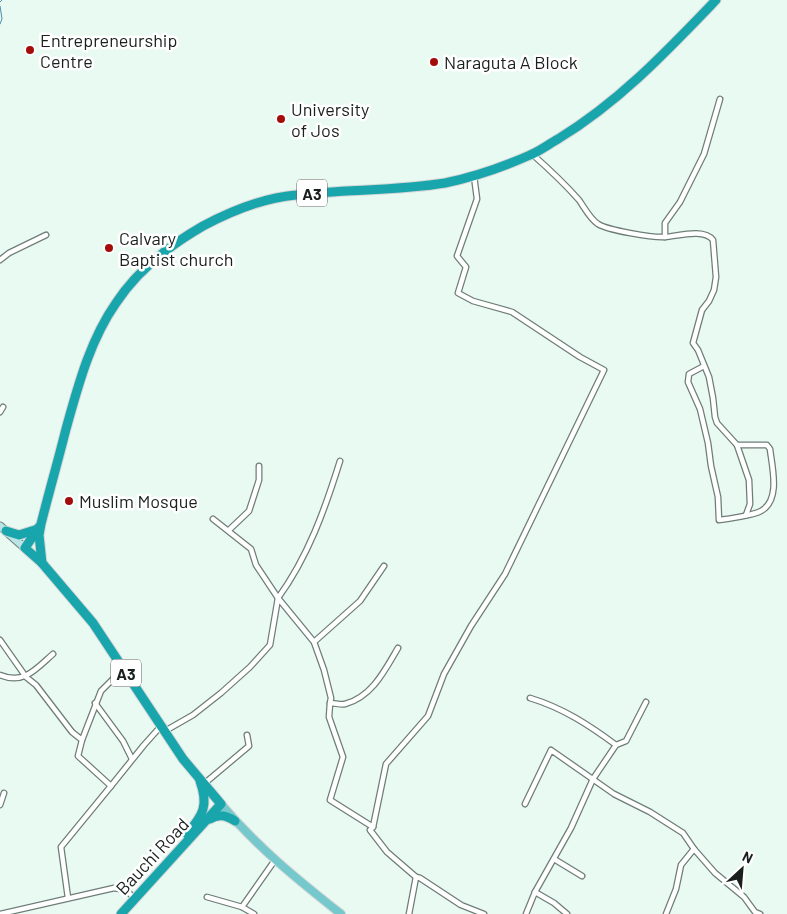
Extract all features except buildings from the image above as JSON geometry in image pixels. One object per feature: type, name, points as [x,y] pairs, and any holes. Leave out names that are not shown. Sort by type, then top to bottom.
[{"type":"highway","name":"A3","points":[[208,820],[221,804],[183,759],[82,609],[42,563],[28,550],[40,529],[77,390],[96,339],[107,318],[124,291],[171,247],[217,219],[266,200],[330,191],[377,190],[445,183],[474,175],[532,154],[580,125],[621,94],[652,66],[716,0]]},
{"type":"highway","points":[[3,529],[19,535],[40,529]]},
{"type":"highway","name":"A3","points":[[40,529],[42,563]]},
{"type":"highway","name":"Bauchi Road","points":[[121,913],[131,895],[201,816],[205,803],[203,789],[198,776]]},
{"type":"highway","points":[[208,820],[220,815],[227,816],[236,821]]},
{"type":"highway","name":"Bauchi Road","points":[[121,913],[208,820]]},
{"type":"main road","points":[[3,529],[28,550]]},
{"type":"main road","points":[[221,804],[275,860],[341,914]]},
{"type":"street","points":[[665,237],[665,223],[680,202],[704,154],[720,99]]},
{"type":"street","points":[[532,154],[556,175],[598,224],[643,235],[665,237],[682,234],[710,236],[716,277],[714,290],[702,310],[693,344],[698,350],[709,377],[717,423],[737,445],[750,486],[750,504],[746,515]]},
{"type":"street","points":[[474,175],[477,199],[457,256],[466,267],[458,293],[472,301],[512,312],[580,357],[604,370],[505,574],[471,626],[444,674],[428,716],[386,764],[373,827],[370,830],[386,852],[416,877],[461,905],[484,914]]},
{"type":"street","points":[[0,260],[9,253],[46,235]]},
{"type":"street","points":[[704,366],[689,374],[688,382],[700,409],[708,443],[718,497],[719,520],[760,512],[768,506],[773,493],[770,449],[767,445],[737,445]]},
{"type":"street","points":[[0,412],[3,407]]},
{"type":"street","points":[[68,898],[61,847],[132,759],[163,729],[193,715],[250,667],[270,645],[278,598],[314,536],[340,461]]},
{"type":"street","points":[[229,530],[249,511],[259,480],[259,466]]},
{"type":"street","points":[[213,519],[251,548],[256,565],[278,598],[314,642],[331,698],[329,717],[343,757],[330,800],[373,827]]},
{"type":"street","points":[[314,642],[360,601],[384,566]]},
{"type":"street","points":[[0,640],[26,677],[36,685],[72,732],[82,740]]},
{"type":"street","points":[[330,703],[344,705],[366,692],[382,677],[398,648]]},
{"type":"street","points":[[0,675],[9,679],[26,677],[52,654]]},
{"type":"street","points":[[111,786],[78,756],[95,703],[103,687],[123,669]]},
{"type":"street","points":[[530,698],[552,705],[596,730],[616,745]]},
{"type":"street","points":[[526,914],[535,892],[571,828],[593,779],[616,745],[626,741],[646,702]]},
{"type":"street","points":[[95,703],[123,741],[132,759]]},
{"type":"street","points":[[205,783],[249,746],[247,735]]},
{"type":"street","points":[[525,804],[551,750],[614,794],[650,812],[684,833],[694,849],[715,873],[744,897],[755,912],[760,914]]},
{"type":"street","points":[[0,804],[4,793]]},
{"type":"street","points":[[666,914],[676,889],[681,865],[694,849]]},
{"type":"street","points":[[554,859],[582,876]]},
{"type":"street","points":[[242,907],[275,860]]},
{"type":"street","points":[[409,914],[416,877]]},
{"type":"street","points":[[0,914],[119,888],[126,890],[131,895]]},
{"type":"street","points":[[535,892],[554,903],[567,914]]},
{"type":"street","points":[[207,897],[242,907],[254,914]]},
{"type":"waterway","points":[[0,6],[2,19],[0,24]]},
{"type":"place","name":"Entrepreneurship Centre","points":[[30,50]]},
{"type":"place","name":"Naraguta A Block","points":[[434,62]]},
{"type":"place","name":"University of Jos","points":[[281,119]]},
{"type":"place","name":"Calvary Baptist church","points":[[109,248]]},
{"type":"place","name":"Muslim Mosque","points":[[69,501]]}]
